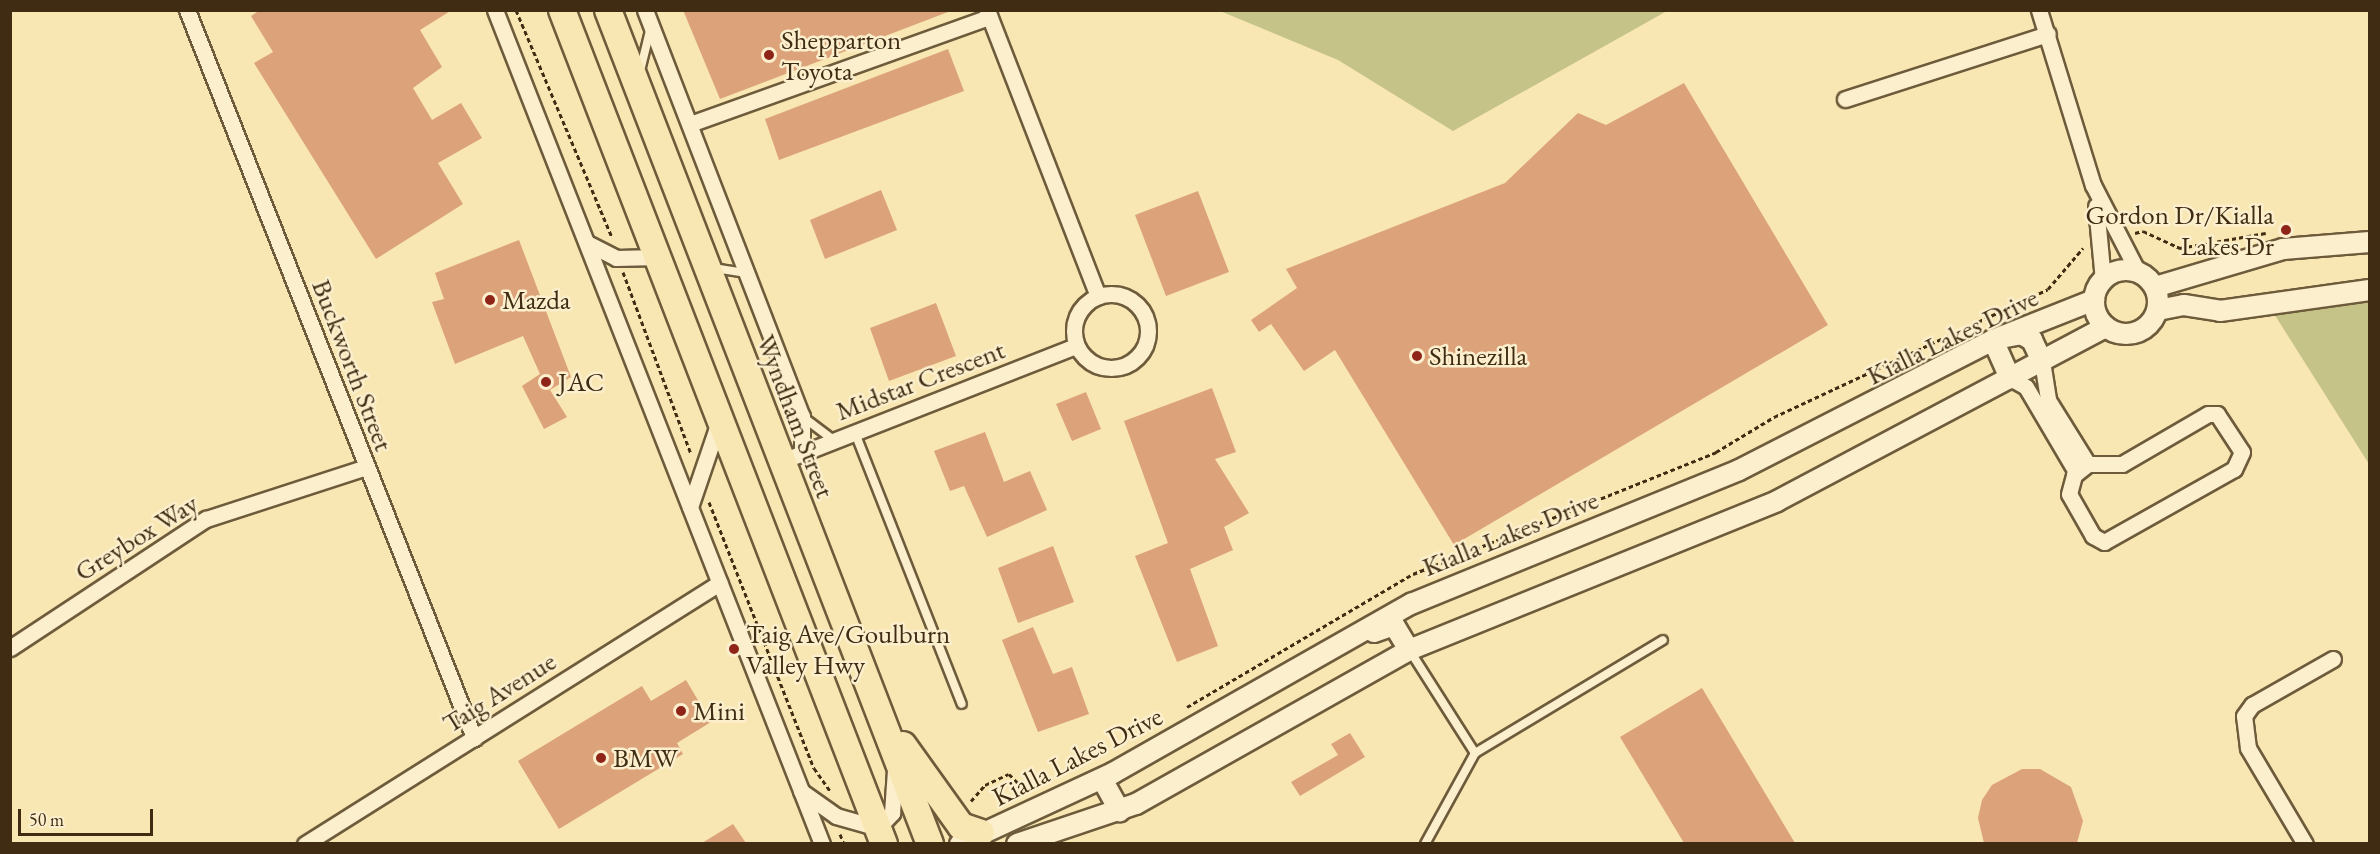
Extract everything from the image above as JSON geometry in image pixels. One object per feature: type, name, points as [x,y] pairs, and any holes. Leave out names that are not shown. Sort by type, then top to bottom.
[{"type":"highway","points":[[562,10],[881,836]]},
{"type":"highway","name":"Wyndham Street","points":[[608,10],[706,267],[791,458],[881,716],[930,843]]},
{"type":"highway","points":[[658,257],[693,231]]},
{"type":"highway","points":[[672,294],[706,267]]},
{"type":"highway","points":[[881,716],[971,838]]},
{"type":"street","name":"Buckworth Street","points":[[187,10],[474,738]]},
{"type":"street","points":[[495,10],[822,843]]},
{"type":"street","points":[[645,10],[802,416],[791,458]]},
{"type":"street","points":[[2039,10],[2093,185],[2103,280],[2094,300],[2106,327],[2137,333],[2158,310],[2184,305],[2220,311],[2370,290]]},
{"type":"street","points":[[690,124],[988,14],[1098,296]]},
{"type":"street","points":[[1845,99],[2048,34]]},
{"type":"street","points":[[2093,185],[2138,272],[2154,286],[2158,310]]},
{"type":"street","points":[[2154,286],[2283,249],[2370,242]]},
{"type":"street","points":[[587,243],[620,258],[658,257]]},
{"type":"street","points":[[2103,280],[2119,271],[2138,272]]},
{"type":"street","points":[[1098,296],[1124,296],[1135,303],[1146,320],[1145,345],[1138,356],[1113,368],[1088,361],[1077,346],[1075,321],[1098,296]]},
{"type":"street","name":"Kialla Lakes Drive","points":[[971,838],[1102,779],[1311,658],[1463,579],[1739,470],[1993,340],[2094,300]]},
{"type":"street","name":"Kialla Lakes Drive","points":[[1017,843],[1120,811],[1409,650],[1777,501],[2106,327]]},
{"type":"street","points":[[2021,334],[2032,340],[2042,361],[2048,400],[2082,468],[2026,387],[2010,378],[1993,340],[2021,334]]},
{"type":"street","name":"Midstar Crescent","points":[[791,458],[1077,346]]},
{"type":"street","points":[[2208,414],[2217,414],[2242,452],[2234,469],[2104,542],[2092,536],[2069,494],[2082,468],[2122,464],[2208,414]]},
{"type":"street","points":[[690,507],[720,418]]},
{"type":"street","name":"Greybox Way","points":[[10,648],[206,519],[366,467]]},
{"type":"street","name":"Taig Avenue","points":[[305,843],[720,583]]},
{"type":"street","points":[[1311,658],[1389,625],[1397,627],[1409,650]]},
{"type":"street","points":[[2306,843],[2248,748],[2244,716],[2252,705],[2333,659]]},
{"type":"street","points":[[801,791],[840,817],[881,836],[892,813],[894,749]]},
{"type":"street","points":[[1102,779],[1120,811]]},
{"type":"lane","points":[[636,84],[652,26]]},
{"type":"lane","points":[[706,267],[747,273]]},
{"type":"lane","points":[[802,416],[835,441]]},
{"type":"lane","points":[[855,433],[962,704]]},
{"type":"lane","points":[[1425,843],[1474,753],[1663,640]]},
{"type":"lane","points":[[1409,650],[1474,753]]},
{"type":"path","points":[[516,10],[546,85],[557,95],[620,258],[698,478],[708,484],[709,500],[814,768],[837,800],[844,843]]},
{"type":"shaded area","points":[[1220,11],[1667,11],[1453,131],[1338,60]]},
{"type":"shaded area","points":[[2369,299],[2369,464],[2271,309]]},
{"type":"building","points":[[260,10],[452,10],[420,30],[442,67],[413,88],[432,120],[461,103],[482,138],[438,163],[463,204],[376,259],[254,63],[273,52],[251,16]]},
{"type":"building","name":"Shepparton Toyota","points":[[683,10],[948,10],[948,12],[720,99]]},
{"type":"building","points":[[948,49],[964,91],[779,160],[765,119]]},
{"type":"building","points":[[1684,83],[1828,325],[1454,545],[1335,350],[1304,371],[1271,324],[1259,332],[1251,320],[1297,288],[1286,269],[1505,183],[1578,113],[1606,125]]},
{"type":"building","points":[[881,190],[897,230],[825,259],[810,220]]},
{"type":"building","points":[[1198,191],[1229,272],[1166,296],[1135,215]]},
{"type":"building","name":"Mazda","points":[[519,240],[571,377],[550,390],[567,417],[544,429],[522,386],[540,374],[523,336],[455,364],[432,302],[444,299],[435,273]]},
{"type":"building","points":[[936,303],[956,356],[889,381],[870,328]]},
{"type":"building","points":[[1212,388],[1236,452],[1215,459],[1249,513],[1224,527],[1233,550],[1190,569],[1218,646],[1177,662],[1135,556],[1168,543],[1124,421]]},
{"type":"building","points":[[1086,392],[1101,429],[1072,441],[1056,404]]},
{"type":"building","points":[[985,432],[1004,482],[1030,471],[1047,510],[987,537],[964,486],[950,491],[934,451]]},
{"type":"building","points":[[1053,546],[1074,602],[1018,623],[998,568]]},
{"type":"building","points":[[1033,627],[1053,674],[1072,667],[1089,714],[1038,732],[1002,640]]},
{"type":"building","name":"BMW","points":[[686,680],[711,722],[677,743],[683,754],[559,829],[518,761],[642,686],[651,701]]},
{"type":"building","points":[[1702,688],[1795,843],[1684,843],[1620,737]]},
{"type":"building","points":[[1350,733],[1365,757],[1300,796],[1291,782],[1338,755],[1331,744]]},
{"type":"building","points":[[2022,769],[2040,769],[2071,787],[2083,821],[2077,843],[1984,843],[1978,818],[1982,800],[1992,785]]},
{"type":"building","points":[[733,824],[746,843],[702,843]]},
{"type":"place","name":"Shepparton Toyota","points":[[769,55]]},
{"type":"place","name":"Gordon Dr/Kialla Lakes Dr","points":[[2286,230]]},
{"type":"place","name":"Mazda","points":[[490,300]]},
{"type":"place","name":"Shinezilla","points":[[1417,356]]},
{"type":"place","name":"JAC","points":[[546,382]]},
{"type":"place","name":"Taig Ave/Goulburn Valley Hwy","points":[[734,649]]},
{"type":"place","name":"Mini","points":[[681,711]]},
{"type":"place","name":"BMW","points":[[601,758]]}]
